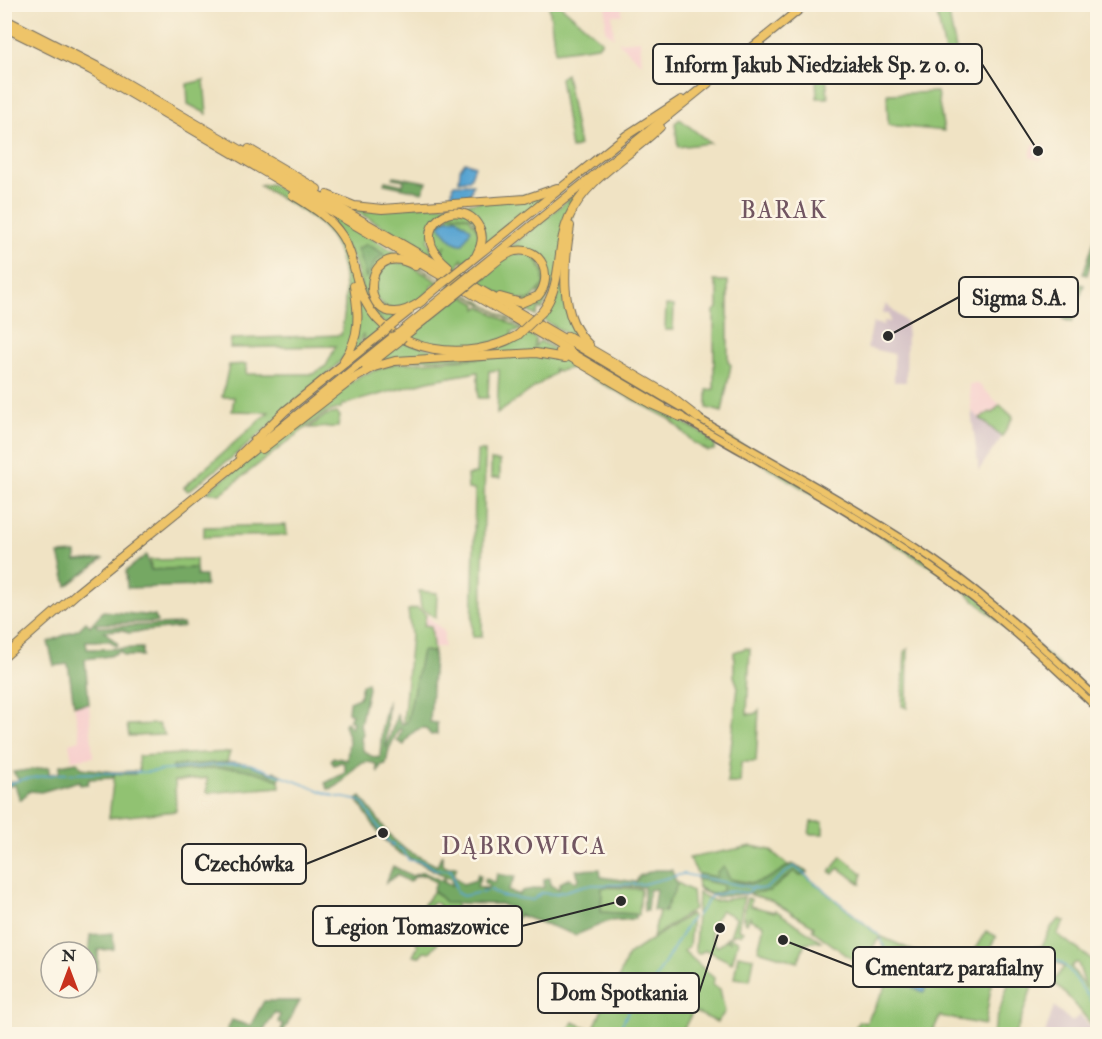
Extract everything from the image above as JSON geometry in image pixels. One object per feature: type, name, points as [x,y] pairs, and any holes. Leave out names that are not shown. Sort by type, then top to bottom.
[{"type":"highway","points":[[217,144],[321,212],[336,227],[350,251],[366,304],[379,321],[398,337],[418,346],[444,350],[492,346],[518,334],[542,312],[556,286],[569,218],[583,194],[642,145],[685,100],[799,4]]},
{"type":"highway","points":[[4,657],[62,605],[445,292],[806,4]]},
{"type":"highway","points":[[4,19],[68,50],[176,112],[569,346]]},
{"type":"highway","points":[[4,27],[69,58],[569,346]]},
{"type":"highway","points":[[471,261],[640,125],[685,100]]},
{"type":"highway","points":[[176,112],[231,139],[667,394],[698,418]]},
{"type":"highway","points":[[327,195],[365,208],[410,208],[530,198],[552,191],[576,176]]},
{"type":"highway","points":[[600,179],[579,205],[571,224],[566,295],[568,312],[578,332],[602,356]]},
{"type":"highway","points":[[448,266],[432,251],[429,239],[435,222],[451,213],[467,215],[479,227],[481,244],[471,261],[471,271]]},
{"type":"highway","points":[[328,376],[351,349],[358,323],[349,257],[336,227]]},
{"type":"highway","points":[[500,297],[520,303],[538,296],[546,279],[540,259],[526,251],[511,252],[471,271],[445,292],[398,312],[381,308],[371,293],[374,273],[380,265],[390,260],[409,262],[586,366],[651,404],[681,417]]},
{"type":"highway","points":[[235,465],[272,442],[348,382],[422,301]]},
{"type":"highway","points":[[240,455],[277,418],[328,376],[394,334]]},
{"type":"highway","points":[[4,651],[64,597],[394,334]]},
{"type":"highway","points":[[348,382],[374,367],[400,361],[540,353],[561,357],[586,366]]},
{"type":"main road","points":[[569,346],[681,417],[715,432]]},
{"type":"main road","points":[[569,346],[698,418],[724,438],[939,572],[1003,621],[1098,709]]},
{"type":"main road","points":[[724,438],[877,523],[934,561],[1018,625],[1098,699]]},
{"type":"shaded area","points":[[606,5],[622,5],[622,15],[612,15],[614,38],[605,30]]},
{"type":"shaded area","points":[[640,40],[642,64],[618,42]]},
{"type":"shaded area","points":[[1033,144],[1046,145],[1041,160],[1030,157]]},
{"type":"shaded area","points":[[886,304],[907,323],[906,382],[894,382],[894,354],[867,348],[873,323],[883,325],[884,321],[890,322],[889,313],[882,313]]},
{"type":"shaded area","points":[[969,384],[978,384],[1013,417],[1002,437],[971,411]]},
{"type":"shaded area","points":[[971,411],[1002,437],[978,471],[978,464]]},
{"type":"shaded area","points":[[426,615],[444,631],[444,647],[432,647],[431,627],[424,625]]},
{"type":"shaded area","points":[[89,704],[93,757],[72,760],[69,743],[80,740],[74,705]]},
{"type":"shaded area","points":[[1054,1006],[1072,1022],[1080,1015],[1097,1034],[1045,1034]]},
{"type":"green space","points":[[549,5],[560,5],[602,41],[598,46],[555,52]]},
{"type":"green space","points":[[935,5],[947,5],[960,70],[949,71]]},
{"type":"green space","points":[[566,74],[579,146],[571,149],[560,78]]},
{"type":"green space","points":[[826,76],[828,98],[817,98],[816,77]]},
{"type":"green space","points":[[204,80],[207,114],[188,104],[187,84]]},
{"type":"green space","points":[[937,92],[944,131],[888,125],[887,94]]},
{"type":"green space","points":[[680,119],[710,143],[678,147],[675,123]]},
{"type":"green space","points":[[613,163],[575,203],[558,274],[542,310],[539,307],[536,316],[515,304],[538,298],[545,266],[521,249],[479,273]]},
{"type":"green space","points":[[394,176],[427,182],[422,192],[384,184],[385,181],[403,185],[404,180],[393,178]]},
{"type":"green space","points":[[269,178],[594,369],[409,261],[397,258],[372,274],[376,304],[405,313],[387,327],[365,299],[354,260],[322,211]]},
{"type":"green space","points":[[271,184],[320,216],[339,239],[345,251],[356,294],[356,331],[342,359],[335,367],[243,449],[188,491],[184,487],[269,412],[232,411],[234,397],[222,397],[229,365],[246,364],[246,374],[313,374],[326,366],[336,346],[230,348],[231,339],[341,335],[345,307],[344,276],[330,235],[320,224],[260,186]]},
{"type":"green space","points":[[557,190],[479,253],[483,241],[472,217],[445,213],[428,239],[433,256],[417,246],[417,242],[413,244],[347,206],[457,205]]},
{"type":"green space","points":[[451,214],[469,217],[479,233],[478,249],[465,263],[462,259],[457,269],[439,255],[446,245],[438,254],[433,251],[433,227]]},
{"type":"green space","points":[[1097,232],[1097,244],[1087,275],[1083,274]]},
{"type":"green space","points":[[566,236],[565,304],[586,345],[541,319],[547,314],[560,280]]},
{"type":"green space","points":[[367,244],[384,254],[376,261],[366,278],[357,249]]},
{"type":"green space","points":[[512,253],[531,255],[541,266],[539,268],[542,267],[544,285],[530,300],[509,299],[476,280],[486,278],[484,274]]},
{"type":"green space","points":[[389,262],[407,263],[440,283],[431,286],[432,289],[413,305],[391,310],[375,298],[375,277],[378,278],[375,275]]},
{"type":"green space","points":[[355,279],[384,329],[364,344],[363,334],[360,341],[362,346],[345,361],[355,342]]},
{"type":"green space","points":[[714,281],[728,281],[728,362],[731,365],[722,412],[707,408],[707,390],[714,389],[714,311],[718,308],[718,292]]},
{"type":"green space","points":[[1075,283],[1084,285],[1072,322],[1063,319]]},
{"type":"green space","points":[[460,294],[477,304],[477,309],[481,306],[522,330],[511,332],[513,336],[498,341],[460,347],[406,339],[452,300],[455,302]]},
{"type":"green space","points":[[666,305],[674,306],[673,330],[665,330]]},
{"type":"green space","points":[[526,332],[536,339],[534,347],[540,341],[569,358],[557,354],[404,360],[367,369],[403,342],[444,352],[517,338],[520,341]]},
{"type":"green space","points":[[528,355],[568,360],[710,437],[708,441],[716,441],[714,450],[708,451],[694,443],[670,419],[572,368],[558,371],[554,369],[555,373],[497,414],[499,370],[489,371],[488,398],[478,398],[478,372],[428,381],[342,405],[341,408],[325,413],[220,494],[206,492],[361,375],[394,364]]},
{"type":"green space","points":[[1000,405],[1013,417],[1002,437],[980,418],[992,413]]},
{"type":"green space","points":[[337,413],[340,416],[338,427],[309,428],[326,415]]},
{"type":"green space","points":[[724,435],[850,509],[942,568],[1036,644],[1097,701],[1097,707],[948,577],[723,440]]},
{"type":"green space","points":[[477,451],[485,451],[482,637],[472,637],[475,490],[468,489],[467,475],[476,474]]},
{"type":"green space","points":[[491,460],[500,461],[500,478],[491,478]]},
{"type":"green space","points":[[286,525],[287,535],[204,537],[204,527]]},
{"type":"green space","points":[[76,553],[76,561],[103,559],[67,586],[59,554]]},
{"type":"green space","points":[[146,555],[151,570],[196,568],[197,576],[205,576],[206,586],[127,588],[126,571]]},
{"type":"green space","points":[[196,559],[196,568],[151,570],[150,560]]},
{"type":"green space","points":[[419,591],[437,593],[436,618],[421,608]]},
{"type":"green space","points":[[417,608],[426,615],[424,625],[431,626],[434,656],[432,652],[422,651],[407,723],[403,724],[411,635],[408,610]]},
{"type":"green space","points":[[103,611],[155,616],[157,622],[95,624],[98,627],[183,624],[184,627],[128,633],[123,630],[104,631],[118,644],[116,646],[110,641],[86,641],[87,649],[142,648],[142,656],[124,656],[120,651],[110,656],[85,659],[89,704],[74,705],[68,664],[54,666],[48,642],[79,629],[86,622],[90,626]]},
{"type":"green space","points":[[750,649],[747,714],[755,714],[759,710],[756,762],[741,762],[740,783],[727,783],[738,687],[734,676],[734,652]]},
{"type":"green space","points":[[908,649],[907,708],[902,706],[905,651]]},
{"type":"green space","points":[[422,651],[432,652],[434,656],[430,722],[437,723],[437,734],[431,735],[425,728],[418,729],[404,745],[397,741],[402,730],[399,729],[389,749],[386,764],[381,765],[378,772],[376,764],[361,763],[341,783],[328,789],[325,783],[345,773],[345,764],[341,762],[334,765],[331,761],[333,757],[347,760],[349,740],[344,724],[346,722],[351,728],[353,722],[349,720],[352,714],[348,712],[349,702],[359,698],[362,685],[367,682],[368,688],[360,725],[363,733],[361,739],[363,750],[371,756],[380,758],[382,727],[388,700],[386,748],[397,715],[401,725],[407,722]]},
{"type":"green space","points":[[158,724],[165,735],[129,736],[127,725]]},
{"type":"green space","points":[[230,752],[227,762],[173,766],[173,771],[234,767],[251,769],[279,780],[280,787],[207,793],[207,778],[175,781],[176,811],[109,818],[114,774],[139,772],[138,756]]},
{"type":"green space","points":[[77,762],[82,768],[114,772],[135,771],[135,774],[114,774],[113,778],[89,779],[88,784],[80,785],[79,781],[41,792],[30,791],[20,800],[15,785],[5,787],[4,784],[19,780],[13,772],[49,767],[49,774],[59,773],[60,765]]},
{"type":"green space","points":[[233,762],[250,764],[272,774],[274,771],[282,775],[279,780],[238,768],[173,771],[173,766]]},
{"type":"green space","points":[[361,797],[392,838],[406,850],[437,866],[442,854],[442,864],[446,867],[457,867],[453,875],[463,884],[476,880],[478,874],[481,876],[477,886],[486,890],[489,886],[484,882],[485,878],[495,883],[497,874],[515,877],[508,891],[519,895],[522,891],[544,887],[544,879],[550,878],[550,885],[559,889],[560,883],[570,878],[575,882],[579,879],[576,870],[600,869],[601,877],[636,882],[639,876],[654,870],[672,870],[677,885],[664,912],[653,910],[656,889],[649,890],[647,911],[644,911],[644,887],[607,886],[602,888],[601,912],[635,914],[635,919],[609,921],[576,935],[519,915],[509,929],[505,929],[514,910],[501,904],[446,903],[433,890],[436,883],[425,875],[416,876],[409,882],[397,875],[386,883],[393,866],[412,876],[423,872],[452,886],[451,879],[395,851],[381,836],[357,800]]},
{"type":"green space","points":[[811,822],[823,822],[823,834],[809,834]]},
{"type":"green space","points":[[752,846],[770,850],[789,866],[771,879],[753,883],[698,874],[689,858]]},
{"type":"green space","points":[[841,856],[862,873],[861,884],[839,868],[833,874],[830,872]]},
{"type":"green space","points":[[792,864],[808,872],[800,876],[794,871],[770,891],[716,897],[698,888],[714,894],[723,891],[723,885],[697,879],[698,874],[717,877],[717,872],[724,866],[729,878],[739,882],[755,883],[763,881]]},
{"type":"green space","points":[[794,871],[800,876],[805,875],[880,936],[916,952],[895,949],[893,951],[919,960],[918,969],[924,969],[923,960],[939,958],[956,963],[961,958],[968,960],[986,931],[996,936],[984,960],[1009,951],[1042,946],[1052,926],[1060,919],[1065,922],[1057,934],[1095,962],[1097,984],[1092,993],[1095,996],[1097,993],[1097,1032],[1075,1004],[1056,985],[1036,973],[1027,972],[1036,975],[1016,1034],[992,1034],[1011,975],[1019,972],[992,980],[985,1025],[940,1016],[933,1031],[960,1034],[857,1034],[853,1032],[859,1021],[866,1023],[886,986],[877,980],[884,960],[880,937],[860,965],[812,930],[814,926],[770,900],[751,895],[754,891],[770,891]],"holes":[[[1055,961],[1064,967],[1054,981],[1047,973]],[[1078,963],[1086,988],[1071,967]]]},
{"type":"green space","points":[[446,874],[444,881],[462,891],[464,884],[516,893],[515,910],[501,904],[458,903],[445,934],[430,952],[424,951],[419,957],[413,956],[418,946],[416,942],[419,936],[442,912],[439,904],[433,902],[420,916],[420,910]]},
{"type":"green space","points":[[697,879],[724,885],[723,891],[714,894],[698,888]]},
{"type":"green space","points":[[676,882],[692,891],[694,909],[653,937],[659,911],[665,912]]},
{"type":"green space","points":[[602,887],[641,889],[639,915],[601,912]]},
{"type":"green space","points":[[698,893],[714,901],[744,897],[738,929],[743,931],[741,935],[737,933],[730,936],[736,918],[721,910],[711,933],[717,947],[726,940],[731,942],[726,939],[728,937],[738,941],[732,963],[706,950],[698,954],[695,950]]},
{"type":"green space","points":[[747,898],[751,899],[750,906],[775,912],[775,910],[821,941],[805,943],[798,962],[758,950],[764,925],[751,920],[750,917],[747,923],[744,922]]},
{"type":"green space","points":[[690,914],[692,916],[689,946],[684,951],[714,978],[713,985],[720,989],[725,1012],[717,1022],[693,1011],[681,1034],[566,1034],[573,1022],[593,1030],[604,1005],[584,996],[589,983],[599,976],[617,982],[628,955]]},
{"type":"green space","points":[[113,933],[114,949],[99,950],[99,940],[90,940],[90,935]]},
{"type":"green space","points":[[738,955],[754,958],[750,980],[734,978]]},
{"type":"green space","points":[[264,1001],[300,1001],[282,1034],[280,1034],[283,1024],[278,1022],[280,1015],[275,1012],[263,1032],[255,1030],[253,1034],[225,1034],[232,1020],[250,1026]]},
{"type":"water","points":[[465,162],[475,166],[470,179],[459,181],[460,169]]},
{"type":"water","points":[[454,184],[473,184],[470,196],[450,199]]},
{"type":"water","points":[[457,218],[471,229],[463,244],[452,241],[439,225],[447,219]]},
{"type":"water","points":[[885,967],[912,983],[927,975],[928,981],[924,992],[886,977],[881,973]]},
{"type":"waterway","points":[[4,786],[19,780],[57,774],[147,772],[235,763],[250,764],[334,796],[361,801],[389,843],[403,850],[408,860],[420,861],[437,870],[451,870],[457,893],[463,896],[491,890],[501,896],[533,900],[541,893],[555,894],[586,885],[643,884],[683,874],[759,889],[766,888],[794,866],[880,936],[885,950],[883,968]]},
{"type":"waterway","points":[[696,917],[711,896],[731,891],[747,893],[754,887]]},
{"type":"waterway","points":[[687,925],[692,918]]},
{"type":"waterway","points":[[617,1034],[631,1006],[641,991],[651,986],[686,927]]},
{"type":"waterway","points":[[927,979],[931,960],[972,965],[1045,957],[1064,965],[1098,1009]]},
{"type":"place","name":"Inform Jakub Niedziałek Sp. z o. o.","points":[[1038,151]]},
{"type":"place","name":"Sigma S.A.","points":[[888,336]]},
{"type":"place","name":"Czechówka","points":[[383,833]]},
{"type":"place","name":"Legion Tomaszowice","points":[[621,901]]},
{"type":"place","name":"Dom Spotkania","points":[[720,928]]},
{"type":"place","name":"Cmentarz parafialny","points":[[783,940]]},
{"type":"district","name":"BARAK","points":[[784,210]]},
{"type":"district","name":"DĄBROWICA","points":[[524,846]]}]
